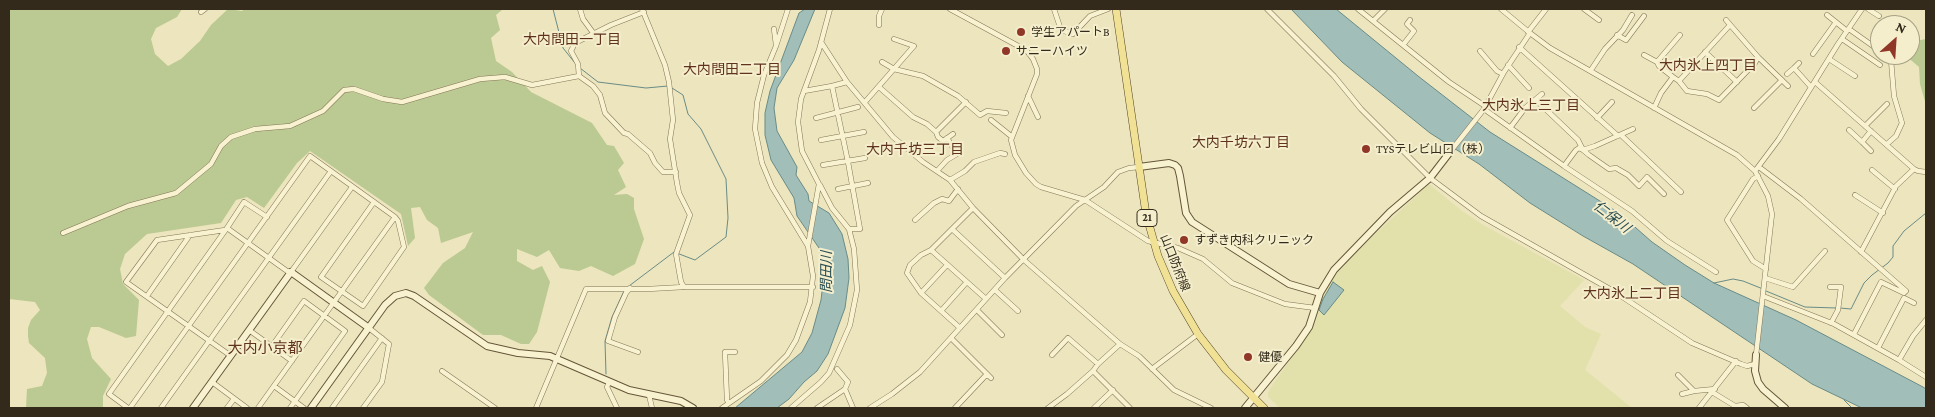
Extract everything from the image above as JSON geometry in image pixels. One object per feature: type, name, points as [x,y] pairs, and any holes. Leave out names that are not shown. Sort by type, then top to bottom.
[{"type":"main road","name":"山口防府線","points":[[1116,9],[1146,214],[1154,243],[1173,290],[1198,334],[1226,370],[1264,408]]},
{"type":"street","points":[[580,9],[583,19],[594,34]]},
{"type":"street","points":[[788,9],[764,75],[757,103],[755,129],[762,164],[772,187],[808,244]]},
{"type":"street","points":[[791,408],[829,373],[850,325],[857,290],[857,270],[849,229],[832,208],[819,186],[798,138],[799,108],[830,9]]},
{"type":"street","points":[[879,25],[878,16],[882,9]]},
{"type":"street","points":[[950,9],[1027,51],[1038,69],[1011,136],[1015,155],[1026,174],[1041,187],[1085,200],[1142,238],[1154,243],[1178,248],[1203,259],[1232,283],[1285,304],[1315,308]]},
{"type":"street","points":[[1054,9],[1061,30],[1073,34],[1090,16],[1108,9]]},
{"type":"street","points":[[1268,9],[1328,70],[1361,109],[1430,178],[1498,228],[1615,292],[1692,343],[1747,366],[1755,364]]},
{"type":"street","points":[[1358,9],[1484,109],[1564,166],[1632,211],[1668,241],[1716,272]]},
{"type":"street","points":[[1376,9],[1378,16]]},
{"type":"street","points":[[1373,21],[1385,9]]},
{"type":"street","points":[[1501,9],[1550,48],[1737,156],[1801,199],[1906,291],[1904,293],[1881,282],[1854,334]]},
{"type":"street","points":[[1245,408],[1302,338],[1312,321],[1320,293],[1334,270],[1390,212],[1430,178],[1484,109],[1519,47],[1546,9]]},
{"type":"street","points":[[1584,9],[1599,20]]},
{"type":"street","points":[[1785,408],[1763,389],[1758,382],[1755,364],[1772,214],[1768,196],[1758,176],[1757,169],[1779,139],[1862,9]]},
{"type":"street","points":[[676,172],[663,172],[655,163],[650,153],[628,134],[624,133],[605,113],[600,95],[579,76],[578,66],[571,51],[573,46],[611,24],[643,10],[665,65],[670,86],[673,120],[670,140],[676,172],[679,194],[690,216],[676,253],[679,273],[684,287]]},
{"type":"street","points":[[1591,70],[1604,49],[1623,30],[1632,15]]},
{"type":"street","points":[[1827,15],[1870,44]]},
{"type":"street","points":[[1617,35],[1626,40],[1644,16]]},
{"type":"street","points":[[1403,45],[1414,31],[1407,24],[1410,20]]},
{"type":"street","points":[[1726,20],[1758,58],[1788,86]]},
{"type":"street","points":[[1813,54],[1836,22]]},
{"type":"street","points":[[1679,81],[1730,25]]},
{"type":"street","points":[[774,29],[776,46]]},
{"type":"street","points":[[1657,62],[1680,35]]},
{"type":"street","points":[[865,102],[914,46],[894,39]]},
{"type":"street","points":[[1842,39],[1862,50],[1870,60]]},
{"type":"street","points":[[821,42],[848,82],[893,137],[923,162],[950,180],[973,208],[1024,260],[1120,344],[1138,356],[1174,390],[1210,408]]},
{"type":"street","points":[[1519,47],[1681,192]]},
{"type":"street","points":[[1480,51],[1497,71],[1503,74]]},
{"type":"street","points":[[1704,52],[1737,82]]},
{"type":"street","points":[[1644,56],[1657,62],[1659,66],[1679,81],[1687,91],[1707,94],[1719,100],[1755,64],[1758,58]]},
{"type":"street","points":[[1829,59],[1855,76]]},
{"type":"street","points":[[882,62],[894,69],[923,76],[966,102],[980,115],[987,111],[1006,113]]},
{"type":"street","points":[[1787,74],[1799,63]]},
{"type":"street","points":[[1508,65],[1529,88]]},
{"type":"street","points":[[1887,144],[1896,136],[1902,123],[1894,96],[1891,65]]},
{"type":"street","points":[[1794,68],[1811,87]]},
{"type":"street","points":[[63,233],[128,206],[176,193],[211,164],[221,146],[231,137],[255,129],[290,126],[323,111],[344,90],[354,88],[383,99],[402,102],[480,79],[505,76],[532,85],[579,76]]},
{"type":"street","points":[[1654,108],[1661,93],[1673,77]]},
{"type":"street","points":[[1754,108],[1782,80]]},
{"type":"street","points":[[804,91],[848,82]]},
{"type":"street","points":[[1815,82],[1914,169],[1926,172]]},
{"type":"street","points":[[832,86],[860,229],[849,229]]},
{"type":"street","points":[[879,87],[913,117],[927,124],[943,141],[953,134]]},
{"type":"street","points":[[1510,128],[1524,108],[1542,94]]},
{"type":"street","points":[[1028,96],[1038,117]]},
{"type":"street","points":[[1536,100],[1578,140],[1584,150],[1609,170],[1616,168],[1628,175],[1639,186],[1647,177],[1664,194]]},
{"type":"street","points":[[936,132],[966,102]]},
{"type":"street","points":[[1597,118],[1612,102]]},
{"type":"street","points":[[1865,126],[1887,104]]},
{"type":"street","points":[[816,118],[858,107]]},
{"type":"street","points":[[991,120],[1011,136]]},
{"type":"street","points":[[1564,166],[1576,150],[1580,148],[1584,150],[1632,129]]},
{"type":"street","points":[[1849,130],[1871,151]]},
{"type":"street","points":[[1862,142],[1871,131]]},
{"type":"street","points":[[821,140],[864,132]]},
{"type":"street","points":[[937,171],[947,160],[957,154],[947,138]]},
{"type":"street","points":[[950,180],[965,171],[974,162],[1000,153],[1005,154]]},
{"type":"street","points":[[267,217],[244,202],[109,394],[129,408],[267,217],[310,156],[395,217],[398,221],[404,248],[363,306],[321,277],[374,202]]},
{"type":"street","points":[[823,165],[865,158]]},
{"type":"street","points":[[871,408],[920,372],[1005,278],[1068,213],[1104,187],[1118,172],[1129,168],[1169,163],[1175,165],[1180,176],[1186,213],[1192,222],[1289,284],[1320,293]]},
{"type":"street","points":[[1861,252],[1895,189],[1914,169]]},
{"type":"street","points":[[1872,170],[1895,189]]},
{"type":"street","points":[[161,408],[331,171]]},
{"type":"street","points":[[1758,176],[1752,179],[1727,220],[1753,261],[1766,269]]},
{"type":"street","points":[[838,189],[868,183]]},
{"type":"street","points":[[722,408],[761,381],[787,356],[807,312],[813,287],[808,244],[819,186]]},
{"type":"street","points":[[193,408],[352,187]]},
{"type":"street","points":[[914,220],[934,203],[942,199],[949,201],[958,189]]},
{"type":"street","points":[[1855,195],[1883,213]]},
{"type":"street","points":[[960,328],[921,293],[908,273],[910,265],[921,255],[931,250],[973,208]]},
{"type":"street","points":[[258,408],[395,217]]},
{"type":"street","points":[[231,356],[126,282],[157,240],[226,229],[291,272],[382,338],[389,344],[382,382],[363,408]]},
{"type":"street","points":[[952,229],[1005,278]]},
{"type":"street","points":[[147,296],[190,235]]},
{"type":"street","points":[[931,250],[986,300]]},
{"type":"street","points":[[1765,278],[1793,286],[1825,251]]},
{"type":"street","points":[[921,293],[947,265]]},
{"type":"street","points":[[941,311],[966,283]]},
{"type":"street","points":[[1830,286],[1841,287],[1839,308],[1831,323]]},
{"type":"street","points":[[536,408],[586,289],[813,287]]},
{"type":"street","points":[[627,288],[615,317],[608,341],[638,352]]},
{"type":"street","points":[[995,290],[1018,311]]},
{"type":"street","points":[[311,408],[389,300],[406,293],[414,296],[487,346],[498,350],[558,358],[636,392],[681,401],[693,408]]},
{"type":"street","points":[[1878,348],[1904,298],[1914,303]]},
{"type":"street","points":[[1762,299],[1831,323],[1854,334],[1926,377]]},
{"type":"street","points":[[272,346],[304,301],[345,331],[290,408]]},
{"type":"street","points":[[977,310],[1002,335]]},
{"type":"street","points":[[1899,360],[1913,336],[1926,320]]},
{"type":"street","points":[[249,330],[292,361]]},
{"type":"street","points":[[1152,369],[1198,334]]},
{"type":"street","points":[[332,408],[382,338]]},
{"type":"street","points":[[951,338],[989,376],[955,408]]},
{"type":"street","points":[[1052,355],[1068,338],[1098,364]]},
{"type":"street","points":[[1048,408],[1093,371],[1120,344]]},
{"type":"street","points":[[729,404],[727,400],[725,352],[735,352]]},
{"type":"street","points":[[1699,408],[1736,361]]},
{"type":"street","points":[[817,408],[845,389],[848,382],[837,369]]},
{"type":"street","points":[[442,371],[495,408]]},
{"type":"street","points":[[1093,371],[1130,408]]},
{"type":"street","points":[[1678,375],[1694,392]]},
{"type":"street","points":[[1685,382],[1689,377]]},
{"type":"street","points":[[212,382],[247,408]]},
{"type":"street","points":[[610,382],[607,387],[617,408]]},
{"type":"street","points":[[274,386],[304,408]]},
{"type":"street","points":[[1682,394],[1712,388],[1735,406],[1743,405],[1747,408]]},
{"type":"street","points":[[845,389],[853,408]]},
{"type":"street","points":[[1095,408],[1114,390]]},
{"type":"street","points":[[649,395],[652,408]]},
{"type":"street","points":[[227,408],[234,399]]},
{"type":"green space","points":[[9,9],[182,9],[177,17],[156,28],[151,39],[155,54],[168,66],[181,59],[200,41],[211,25],[228,9],[242,11],[245,9],[503,9],[496,15],[500,30],[491,38],[496,61],[512,72],[531,92],[592,123],[607,145],[614,146],[624,163],[618,170],[626,187],[614,195],[627,194],[634,198],[634,209],[644,239],[635,264],[613,276],[591,266],[579,271],[560,268],[549,250],[537,257],[517,249],[517,261],[533,270],[542,266],[550,282],[537,332],[529,344],[521,344],[501,335],[483,335],[429,295],[424,288],[443,263],[465,248],[473,232],[441,243],[438,228],[427,220],[420,207],[411,208],[415,238],[408,246],[401,214],[310,151],[297,163],[264,208],[247,197],[236,200],[221,223],[147,234],[125,254],[120,269],[123,284],[139,300],[136,336],[126,338],[99,327],[91,327],[87,339],[92,358],[111,379],[103,396],[103,408],[26,408],[27,389],[42,386],[47,373],[45,358],[29,343],[28,336],[31,320],[40,310],[35,302],[9,299]]},
{"type":"green space","points":[[1926,39],[1926,105],[1920,84],[1919,67],[1917,65],[1920,65],[1920,40]]},
{"type":"green space","points":[[1428,185],[1485,226],[1584,280],[1560,306],[1585,327],[1601,334],[1585,370],[1632,408],[1280,408],[1268,397],[1271,387],[1312,329],[1321,299],[1334,276],[1362,246]]},
{"type":"water","name":"問田川","points":[[805,9],[815,9],[794,60],[777,88],[774,108],[777,131],[797,167],[796,175],[808,194],[809,201],[829,213],[842,234],[848,259],[849,278],[845,308],[828,354],[817,371],[789,399],[777,408],[735,408],[802,352],[812,333],[821,300],[824,275],[819,248],[797,216],[794,198],[771,160],[765,135],[765,113],[770,91],[799,13]]},
{"type":"water","name":"仁保川","points":[[1291,9],[1336,9],[1490,132],[1619,213],[1652,242],[1685,265],[1714,283],[1796,320],[1923,387],[1926,389],[1926,408],[1862,408],[1812,384],[1633,264],[1530,203],[1479,164],[1430,133],[1342,62]]},
{"type":"water","points":[[1333,282],[1344,290],[1324,315],[1319,310]]},
{"type":"waterway","points":[[553,9],[563,48],[575,63]]},
{"type":"waterway","points":[[580,68],[598,82],[646,88],[668,86]]},
{"type":"waterway","points":[[629,286],[674,252],[695,260],[726,237],[728,218],[726,179],[701,129],[688,114],[683,95],[672,88]]},
{"type":"waterway","points":[[1840,308],[1851,309],[1864,283],[1893,257],[1893,246],[1904,231],[1926,213]]},
{"type":"waterway","points":[[1714,283],[1733,279],[1763,289]]},
{"type":"waterway","points":[[606,374],[605,341],[612,317],[624,291]]},
{"type":"waterway","points":[[1766,291],[1805,307],[1836,308]]},
{"type":"waterway","points":[[1844,400],[1852,408]]},
{"type":"place","name":"学生アパートB","points":[[1021,32]]},
{"type":"place","name":"サニーハイツ","points":[[1006,51]]},
{"type":"place","name":"TYSテレビ山口（株）","points":[[1366,149]]},
{"type":"place","name":"すずき内科クリニック","points":[[1184,240]]},
{"type":"place","name":"健優","points":[[1248,357]]},
{"type":"district","name":"大内問田一丁目","points":[[572,40]]},
{"type":"district","name":"大内氷上四丁目","points":[[1708,66]]},
{"type":"district","name":"大内問田二丁目","points":[[732,70]]},
{"type":"district","name":"大内氷上三丁目","points":[[1531,106]]},
{"type":"district","name":"大内千坊六丁目","points":[[1241,143]]},
{"type":"district","name":"大内千坊三丁目","points":[[915,150]]},
{"type":"district","name":"大内氷上二丁目","points":[[1632,294]]},
{"type":"district","name":"大内小京都","points":[[265,348]]}]
